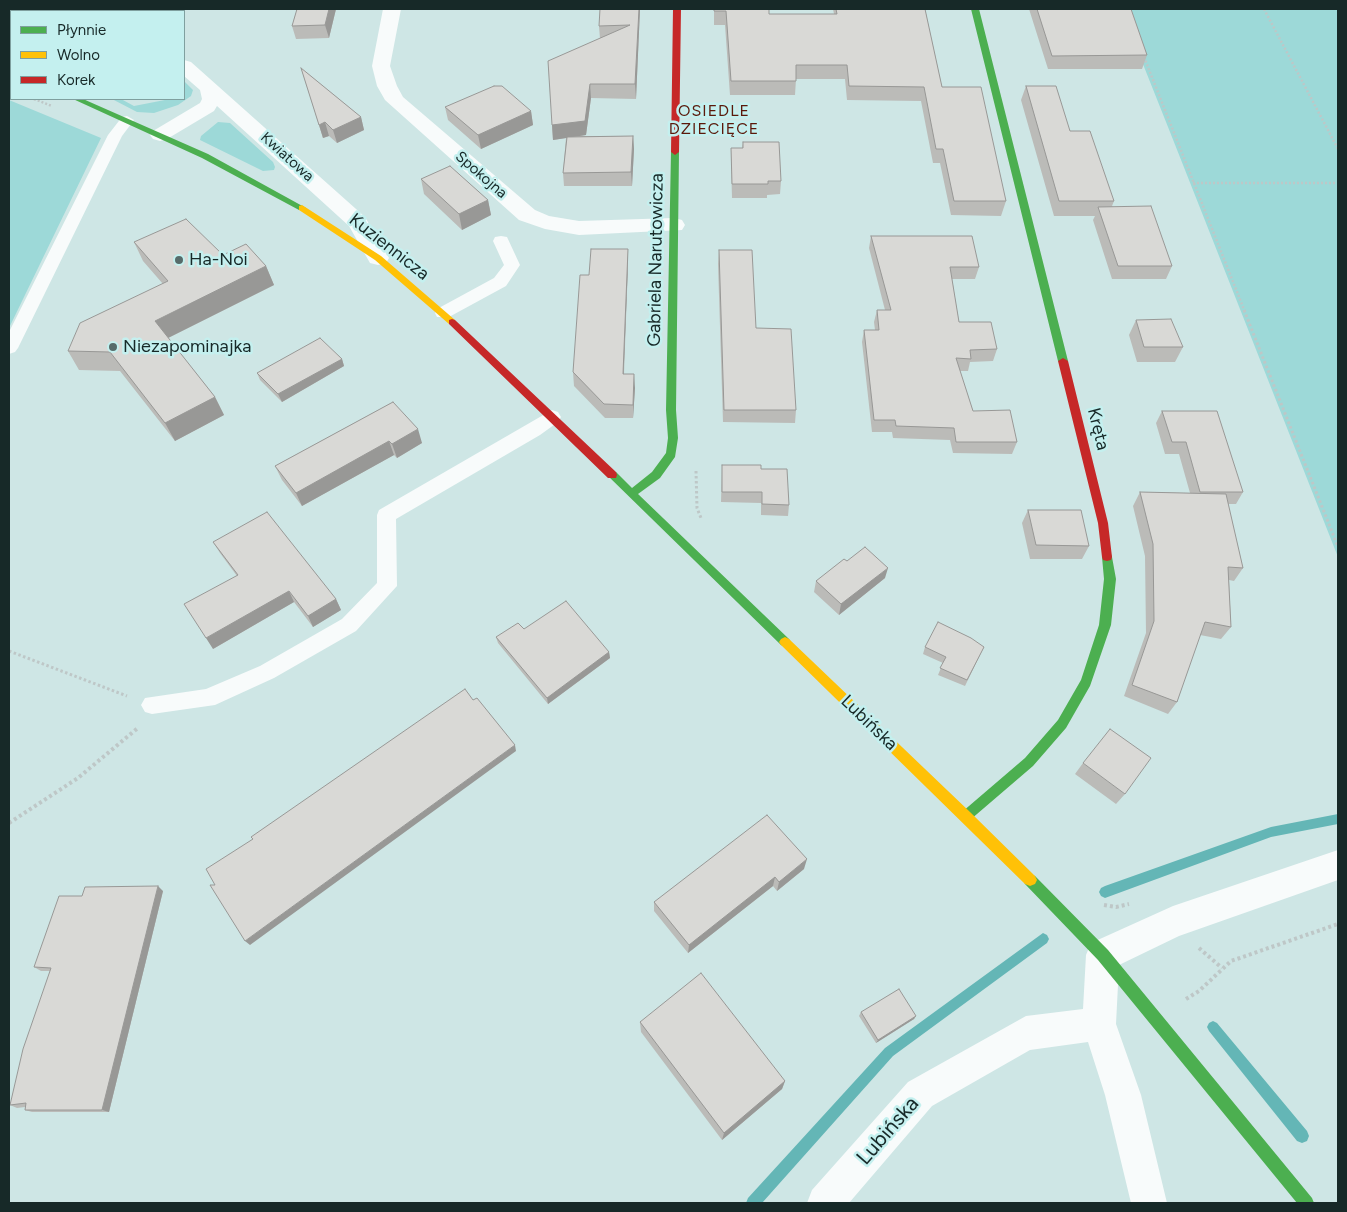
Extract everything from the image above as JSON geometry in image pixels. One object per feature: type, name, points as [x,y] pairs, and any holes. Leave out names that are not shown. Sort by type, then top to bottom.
[{"type":"main road","name":"Gabriela Narutowicza","points":[[631,494],[656,475],[671,454],[673,438],[671,410],[677,9]]},
{"type":"main road","name":"Kręta","points":[[966,816],[1029,762],[1062,724],[1086,682],[1102,633],[1110,579],[1103,523],[974,9]]},
{"type":"main road","name":"Kuziennicza","points":[[79,100],[160,135],[268,188],[331,225],[378,258],[443,313],[631,494]]},
{"type":"main road","name":"Lubińska","points":[[631,494],[966,816],[1102,955],[1307,1203]]},
{"type":"street","name":"Spokojna","points":[[392,9],[381,66],[387,86],[395,100],[527,215],[545,222],[579,228],[674,225]]},
{"type":"street","name":"Kwiatowa","points":[[185,67],[209,91],[257,130],[358,222],[378,258]]},
{"type":"street","points":[[160,135],[207,107],[212,99],[209,91]]},
{"type":"street","points":[[1149,1203],[1123,1095],[1099,1024],[1102,955],[1173,922],[1338,865]]},
{"type":"street","name":"Lubińska","points":[[825,1203],[920,1094],[1026,1033],[1099,1024]]},
{"type":"lane","points":[[9,348],[115,135],[127,120]]},
{"type":"lane","points":[[443,313],[500,282],[512,265],[501,241]]},
{"type":"lane","points":[[152,705],[208,698],[267,672],[349,625],[387,586],[386,515],[534,430],[552,417]]},
{"type":"path","points":[[1264,9],[1338,149]]},
{"type":"path","points":[[1142,54],[1338,547]]},
{"type":"path","points":[[1193,183],[1338,183]]},
{"type":"path","points":[[696,470],[697,508],[702,521]]},
{"type":"path","points":[[9,651],[152,705],[141,725],[78,778],[9,823]]},
{"type":"path","points":[[1099,902],[1107,906],[1116,907],[1135,903]]},
{"type":"path","points":[[1181,1002],[1199,990],[1231,961],[1338,924]]},
{"type":"path","points":[[1196,945],[1222,968]]},
{"type":"shaded area","points":[[1121,9],[1338,9],[1338,557],[1170,132]]},
{"type":"shaded area","points":[[185,82],[193,90],[191,96],[178,105],[154,113],[137,112],[114,100],[123,100],[134,106],[165,100],[185,100]]},
{"type":"shaded area","points":[[9,100],[101,138],[9,328]]},
{"type":"shaded area","points":[[218,122],[230,123],[273,162],[274,170],[263,171],[200,140],[201,136]]},
{"type":"building","points":[[297,9],[329,9],[325,25],[292,26]]},
{"type":"building","points":[[600,9],[639,9],[635,84],[590,84],[585,121],[552,125],[548,61],[630,25],[599,26]]},
{"type":"building","points":[[714,9],[769,9],[769,14],[837,14],[836,9],[925,9],[942,87],[981,87],[1006,201],[954,201],[943,149],[936,149],[924,87],[849,86],[847,65],[796,65],[796,81],[731,81],[726,11],[714,11]]},
{"type":"building","points":[[1037,9],[1131,9],[1147,55],[1052,56]]},
{"type":"building","points":[[301,68],[361,117],[333,130],[325,122],[319,125]]},
{"type":"building","points":[[494,86],[502,86],[531,111],[478,135],[445,107]]},
{"type":"building","points":[[1026,86],[1056,86],[1070,131],[1090,131],[1114,201],[1059,201]]},
{"type":"building","points":[[633,136],[631,172],[563,173],[567,137]]},
{"type":"building","points":[[743,142],[779,142],[781,181],[768,181],[768,184],[732,184],[731,148],[743,148]]},
{"type":"building","points":[[450,166],[488,200],[459,214],[421,179]]},
{"type":"building","points":[[1151,206],[1172,266],[1118,266],[1098,207]]},
{"type":"building","points":[[186,219],[223,255],[246,244],[266,266],[155,321],[215,397],[165,423],[110,352],[68,351],[80,323],[168,281],[134,242]]},
{"type":"building","points":[[871,236],[972,236],[979,267],[950,267],[959,322],[991,322],[997,349],[970,350],[971,359],[956,358],[973,411],[1010,410],[1017,442],[956,442],[954,428],[896,426],[895,420],[874,420],[864,330],[879,330],[877,310],[891,310]]},
{"type":"building","points":[[591,249],[628,249],[623,374],[634,374],[633,405],[604,404],[573,372],[580,275],[589,275]]},
{"type":"building","points":[[719,250],[752,250],[756,328],[791,329],[796,410],[724,410]]},
{"type":"building","points":[[1171,319],[1183,347],[1144,347],[1136,320]]},
{"type":"building","points":[[320,338],[342,359],[278,394],[257,373]]},
{"type":"building","points":[[393,402],[418,429],[392,444],[389,441],[296,493],[275,466]]},
{"type":"building","points":[[1162,411],[1217,411],[1243,492],[1200,492],[1186,442],[1172,442]]},
{"type":"building","points":[[722,465],[761,465],[761,469],[787,469],[789,505],[762,504],[762,492],[722,492]]},
{"type":"building","points":[[1140,492],[1226,494],[1243,568],[1228,567],[1231,627],[1205,622],[1177,702],[1132,685],[1154,621],[1153,544]]},
{"type":"building","points":[[1028,510],[1081,510],[1089,546],[1036,545]]},
{"type":"building","points":[[267,512],[336,599],[308,616],[289,591],[206,638],[184,604],[238,575],[213,542]]},
{"type":"building","points":[[865,547],[888,568],[841,604],[816,581],[844,559],[847,561]]},
{"type":"building","points":[[566,601],[609,652],[547,698],[496,637],[518,623],[524,629]]},
{"type":"building","points":[[938,622],[971,638],[984,647],[967,680],[940,668],[946,657],[925,647]]},
{"type":"building","points":[[465,689],[473,700],[477,698],[515,745],[245,941],[210,885],[215,885],[206,869],[253,839],[251,837]]},
{"type":"building","points":[[1110,729],[1151,758],[1125,794],[1083,763]]},
{"type":"building","points":[[767,815],[807,859],[779,882],[775,877],[689,945],[654,902]]},
{"type":"building","points":[[158,886],[102,1110],[25,1110],[26,1103],[10,1105],[23,1049],[51,968],[34,967],[59,896],[82,896],[85,887]]},
{"type":"building","points":[[701,973],[785,1081],[724,1133],[640,1022]]},
{"type":"building","points":[[899,989],[916,1016],[878,1040],[861,1012]]},
{"type":"waterway","points":[[1105,892],[1271,832],[1338,819]]},
{"type":"waterway","points":[[753,1203],[889,1052],[1043,939]]},
{"type":"waterway","points":[[1213,1027],[1302,1136]]},
{"type":"traffic: fast","points":[[975,9],[1063,361]]},
{"type":"traffic: fast","points":[[79,100],[205,156],[302,208]]},
{"type":"traffic: fast","points":[[631,494],[656,475],[671,454],[673,438],[671,410],[675,152]]},
{"type":"traffic: fast","points":[[612,475],[785,642]]},
{"type":"traffic: fast","points":[[966,816],[1029,762],[1062,724],[1086,682],[1105,625],[1110,579],[1107,557]]},
{"type":"traffic: fast","points":[[1030,880],[1103,955],[1307,1203]]},
{"type":"traffic: slow","points":[[302,208],[378,258],[452,322]]},
{"type":"traffic: slow","points":[[785,642],[1030,880]]},
{"type":"traffic: jam","points":[[675,152],[677,9]]},
{"type":"traffic: jam","points":[[452,322],[612,475]]},
{"type":"traffic: jam","points":[[1063,361],[1103,523],[1107,557]]},
{"type":"place","name":"Ha-Noi","points":[[179,260]]},
{"type":"place","name":"Niezapominajka","points":[[113,347]]},
{"type":"district","name":"OSIEDLE DZIECIĘCE","points":[[714,120]]}]
